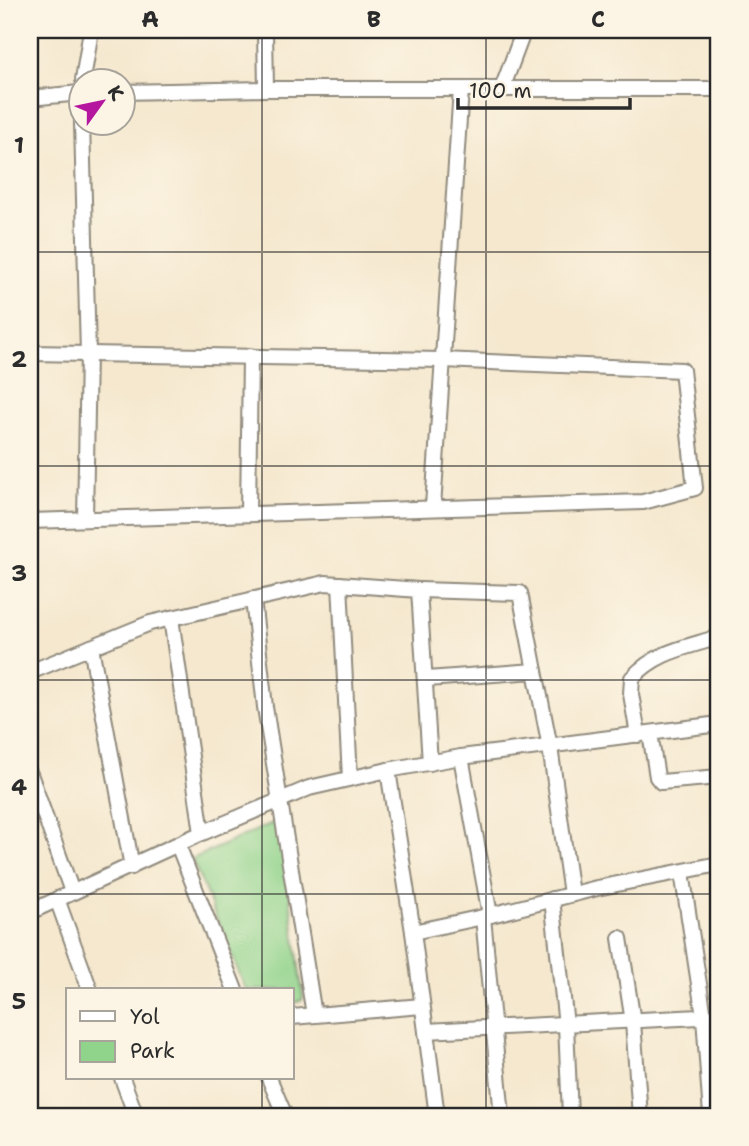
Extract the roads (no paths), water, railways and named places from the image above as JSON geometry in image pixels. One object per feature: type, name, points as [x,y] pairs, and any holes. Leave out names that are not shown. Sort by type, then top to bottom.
[{"type":"street","points":[[85,66],[91,30]]},
{"type":"street","points":[[265,30],[266,89]]},
{"type":"street","points":[[502,89],[524,30]]},
{"type":"street","points":[[136,92],[266,89],[719,89]]},
{"type":"street","points":[[433,507],[461,89]]},
{"type":"street","points":[[30,98],[66,94]]},
{"type":"street","points":[[82,136],[88,354],[85,519]]},
{"type":"street","points":[[30,353],[443,360],[682,370],[695,488],[643,502],[30,522]]},
{"type":"street","points":[[248,514],[250,356]]},
{"type":"street","points":[[30,672],[150,623],[325,583],[419,590],[520,593],[550,747],[571,894]]},
{"type":"street","points":[[340,583],[350,778]]},
{"type":"street","points":[[419,590],[430,763]]},
{"type":"street","points":[[253,599],[265,707],[314,1015]]},
{"type":"street","points":[[171,618],[202,834]]},
{"type":"street","points":[[719,637],[665,652],[642,667],[632,678],[631,694],[657,777],[662,782],[719,777]]},
{"type":"street","points":[[91,647],[132,867]]},
{"type":"street","points":[[426,679],[535,671]]},
{"type":"street","points":[[30,912],[309,788],[461,757],[719,724]]},
{"type":"street","points":[[461,757],[487,916],[493,1028],[502,1116]]},
{"type":"street","points":[[388,770],[437,1116]]},
{"type":"street","points":[[30,774],[72,892]]},
{"type":"street","points":[[178,845],[234,988]]},
{"type":"street","points":[[413,932],[571,894],[719,864]]},
{"type":"street","points":[[681,872],[704,1017],[711,1116]]},
{"type":"street","points":[[57,899],[89,988]]},
{"type":"street","points":[[552,899],[566,1025],[570,1116]]},
{"type":"street","points":[[620,938],[634,1022],[640,1116]]},
{"type":"street","points":[[294,1017],[422,1006]]},
{"type":"street","points":[[426,1031],[719,1016]]},
{"type":"street","points":[[123,1080],[136,1116]]},
{"type":"street","points":[[270,1080],[285,1116]]}]
